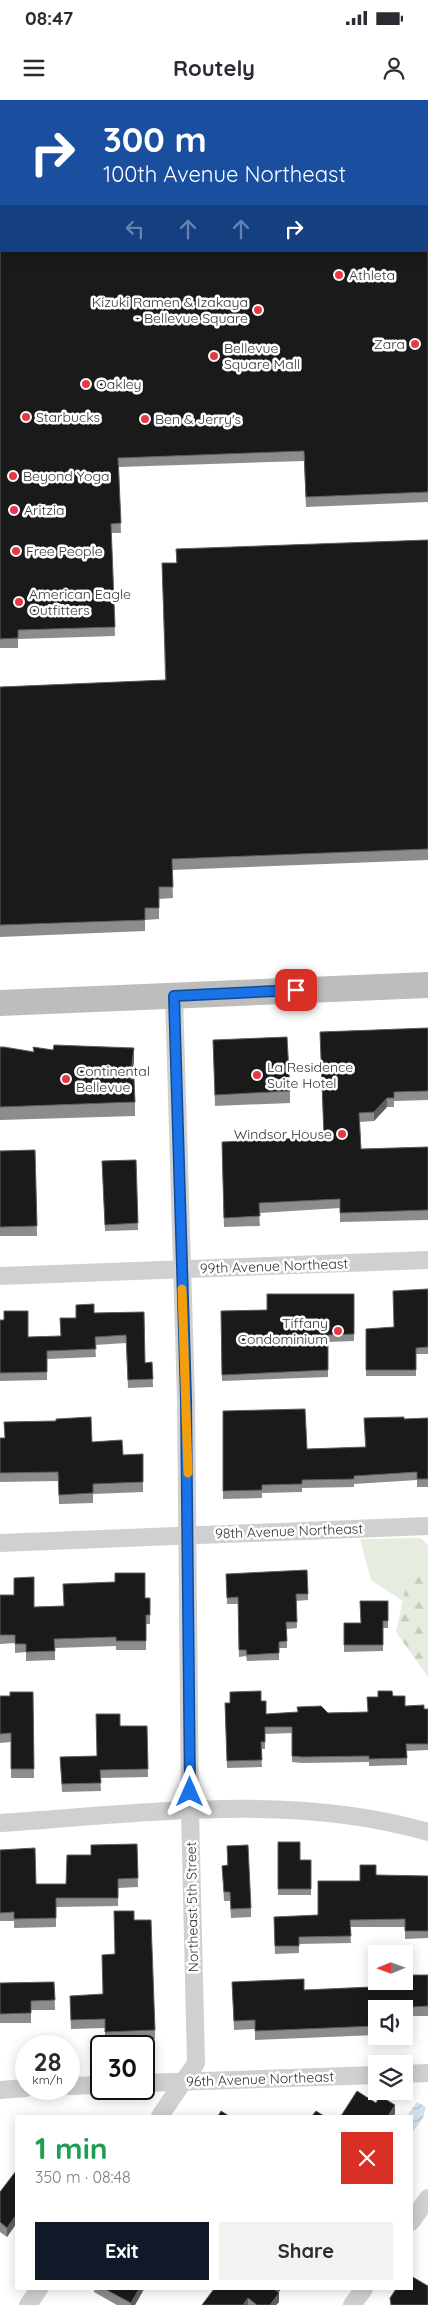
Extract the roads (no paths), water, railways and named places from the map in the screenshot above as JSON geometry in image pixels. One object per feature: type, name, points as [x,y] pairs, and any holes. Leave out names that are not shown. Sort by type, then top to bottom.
[{"type":"main road","points":[[0,1003],[428,985]]},
{"type":"street","name":"Northeast 5th Street","points":[[161,2115],[196,2063],[190,1811],[188,1535],[174,996]]},
{"type":"street","name":"99th Avenue Northeast","points":[[0,1276],[428,1260]]},
{"type":"street","name":"98th Avenue Northeast","points":[[0,1543],[428,1526]]},
{"type":"street","points":[[0,1823],[190,1811],[285,1810],[345,1815],[407,1826],[428,1832]]},
{"type":"street","points":[[413,2074],[428,2073]]},
{"type":"street","name":"96th Avenue Northeast","points":[[155,2082],[368,2074]]},
{"type":"street","points":[[0,2090],[15,2089]]},
{"type":"street","points":[[413,2219],[428,2198]]},
{"type":"street","points":[[28,2305],[38,2290]]},
{"type":"street","points":[[352,2305],[363,2290]]},
{"type":"water","points":[[417,2102],[426,2107],[423,2118],[413,2131],[413,2115],[408,2115]]},
{"type":"place","name":"Athleta","points":[[339,275]]},
{"type":"place","name":"Kizuki Ramen & Izakaya - Bellevue Square","points":[[258,310]]},
{"type":"place","name":"Zara","points":[[415,344]]},
{"type":"place","name":"Bellevue Square Mall","points":[[214,356]]},
{"type":"place","name":"Oakley","points":[[86,384]]},
{"type":"place","name":"Starbucks","points":[[26,417]]},
{"type":"place","name":"Ben & Jerry's","points":[[145,419]]},
{"type":"place","name":"Beyond Yoga","points":[[13,476]]},
{"type":"place","name":"Aritzia","points":[[14,510]]},
{"type":"place","name":"Free People","points":[[16,551]]},
{"type":"place","name":"American Eagle Outfitters","points":[[19,602]]},
{"type":"place","name":"La Residence Suite Hotel","points":[[257,1075]]},
{"type":"place","name":"Continental Bellevue","points":[[66,1079]]},
{"type":"place","name":"Windsor House","points":[[342,1134]]},
{"type":"place","name":"Tiffany Condominium","points":[[338,1331]]}]
